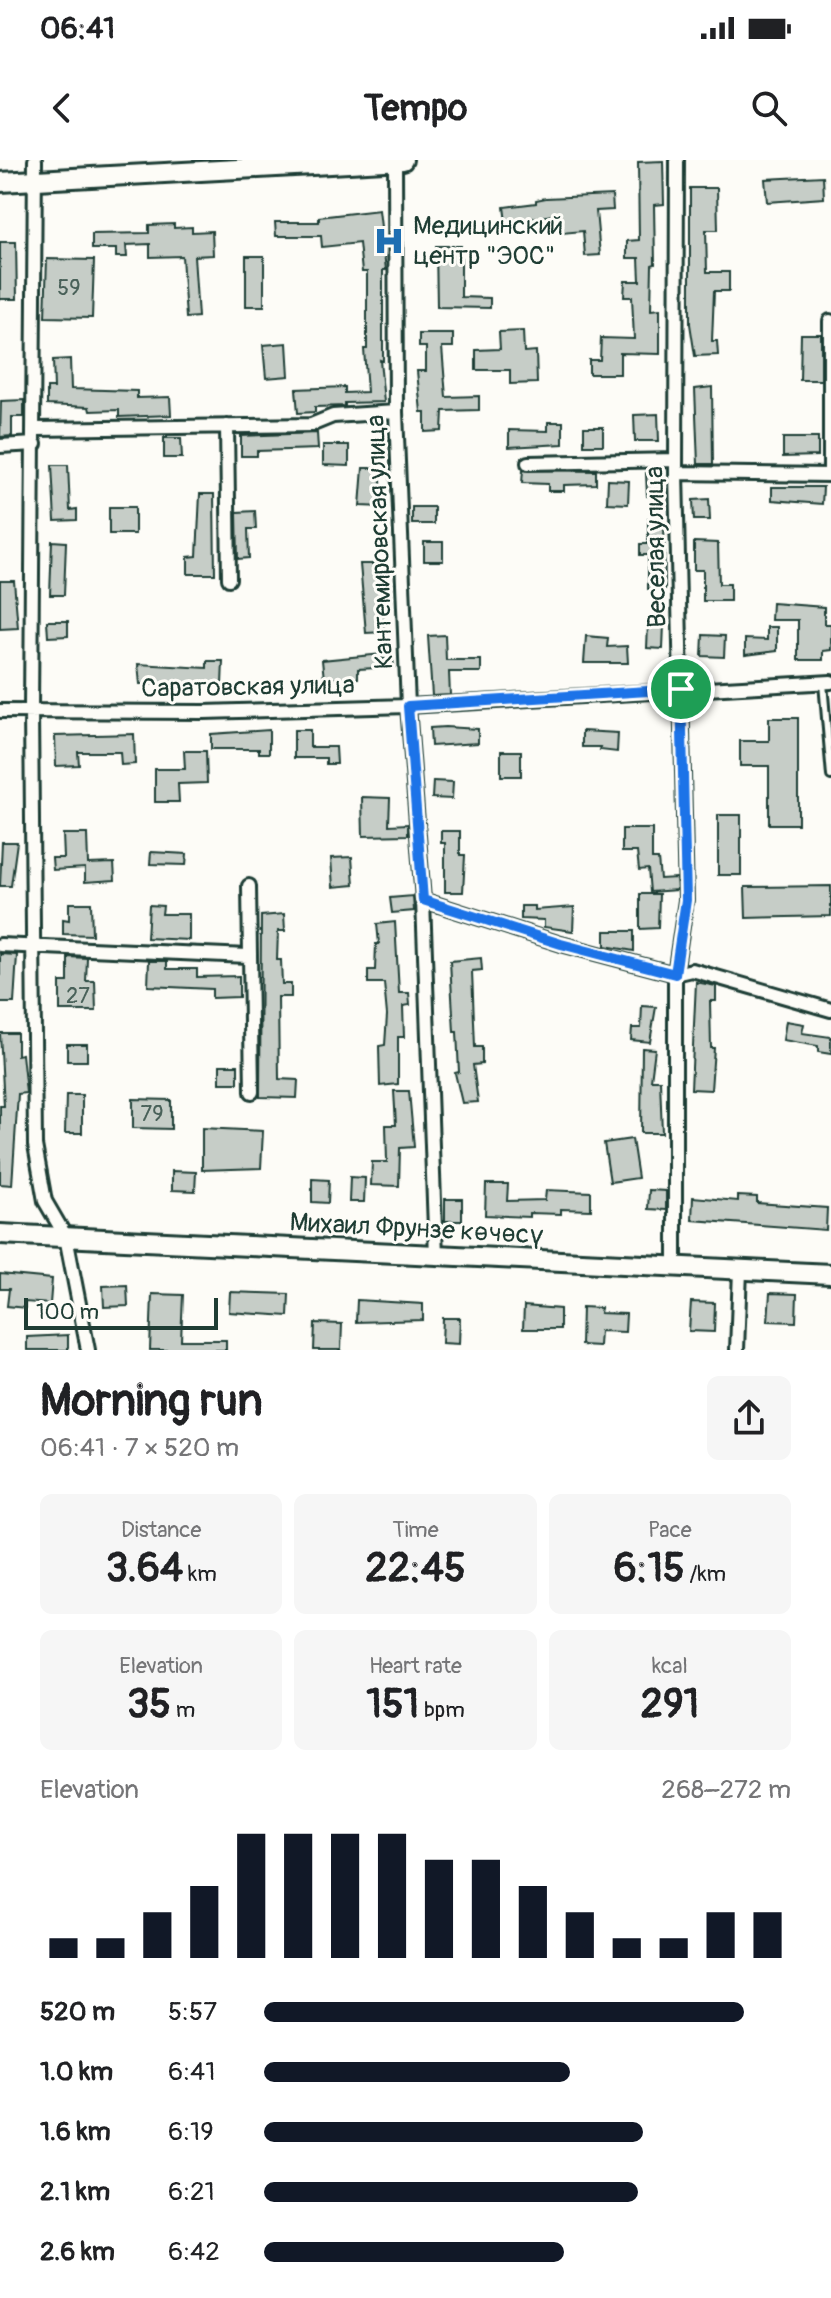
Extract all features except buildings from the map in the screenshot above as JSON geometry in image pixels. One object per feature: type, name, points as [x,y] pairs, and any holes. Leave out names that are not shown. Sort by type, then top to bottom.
[{"type":"main road","points":[[0,182],[403,160]]},
{"type":"main road","name":"Михаил Фрунзе көчөсү","points":[[0,1234],[831,1274]]},
{"type":"street","points":[[35,160],[36,429],[31,711],[36,1160],[45,1201],[66,1237],[88,1350]]},
{"type":"street","name":"Веселая улица","points":[[675,1267],[675,974],[686,900],[676,467],[677,160]]},
{"type":"street","name":"Кантемировская улица","points":[[395,161],[396,412],[408,706],[423,900],[436,1256]]},
{"type":"street","points":[[528,463],[830,475],[830,321]]},
{"type":"street","points":[[36,429],[311,425],[333,416],[396,412]]},
{"type":"street","points":[[227,426],[229,579]]},
{"type":"street","points":[[0,446],[35,444]]},
{"type":"street","name":"Саратовская улица","points":[[0,711],[204,712],[408,706],[827,682]]},
{"type":"street","points":[[249,886],[252,1092]]},
{"type":"street","points":[[423,900],[561,944],[675,974],[692,970],[831,1010]]},
{"type":"street","points":[[0,945],[248,956]]},
{"type":"street","points":[[737,1350],[740,1270]]},
{"type":"lane","points":[[827,682],[831,776]]},
{"type":"place","name":"Медицинский центр \"ЭОС\"","points":[[389,241]]},
{"type":"route","points":[[681,689],[686,900],[675,974],[561,944],[423,900],[408,706],[681,689]]}]
